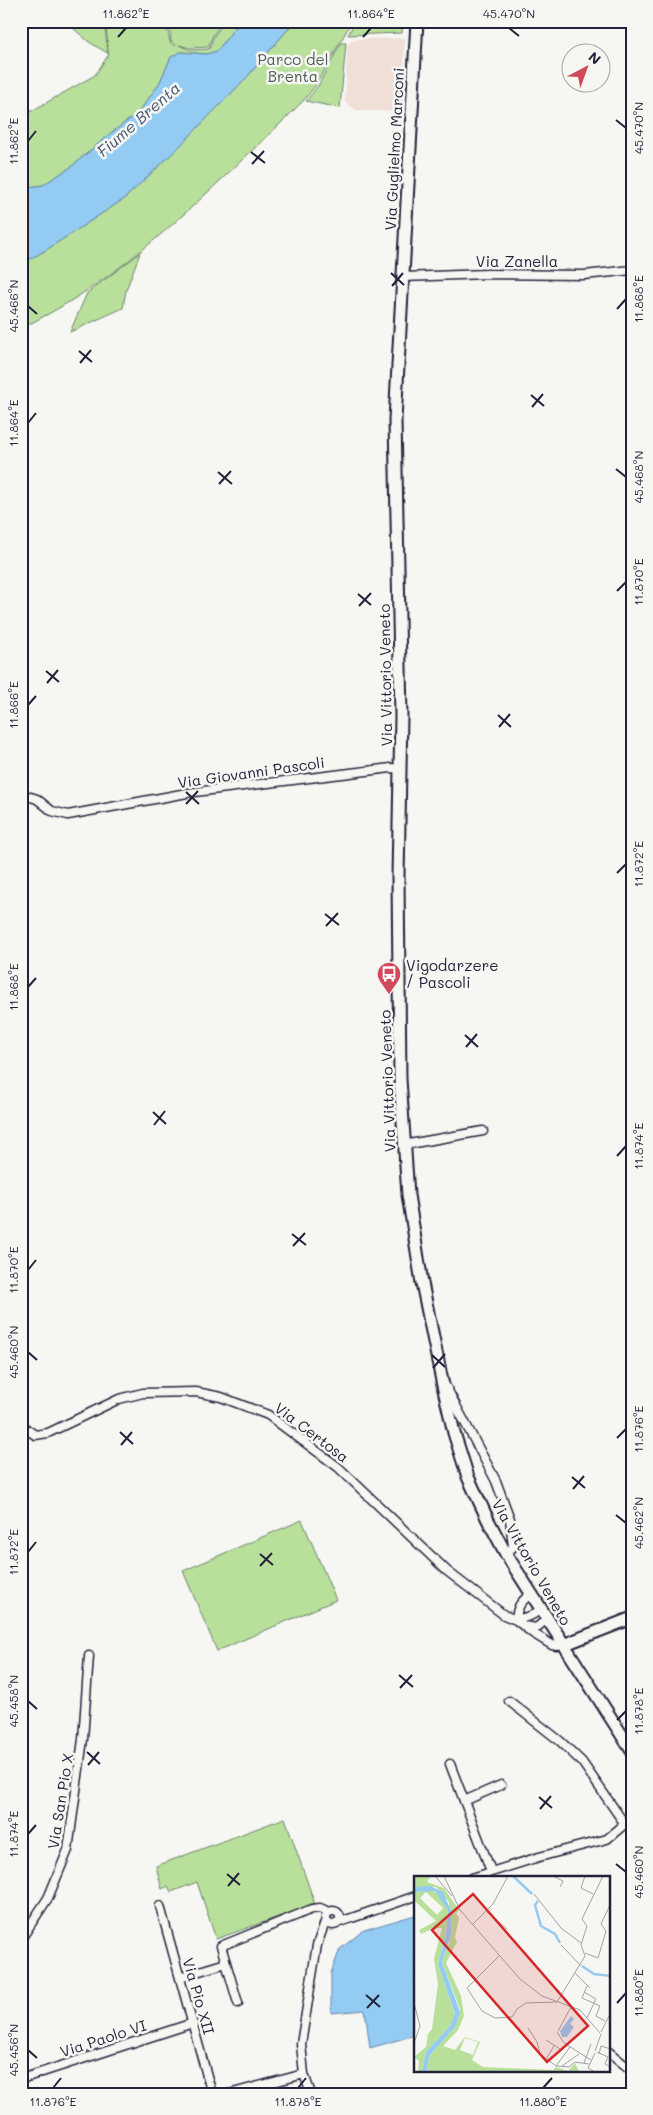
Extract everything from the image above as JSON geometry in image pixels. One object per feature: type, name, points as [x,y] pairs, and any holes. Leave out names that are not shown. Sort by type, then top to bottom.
[{"type":"main road","name":"Via Guglielmo Marconi","points":[[403,278],[417,21]]},
{"type":"main road","name":"Via Vittorio Veneto","points":[[403,278],[395,420],[401,659],[399,985],[403,1146],[413,1229],[442,1381],[454,1433],[468,1477],[506,1554],[632,1751]]},
{"type":"main road","points":[[563,1645],[632,1618]]},
{"type":"street","name":"Via Zanella","points":[[403,278],[487,274],[584,275],[632,270]]},
{"type":"street","name":"Via Giovanni Pascoli","points":[[21,794],[37,800],[52,811],[68,815],[187,793],[381,769],[401,769]]},
{"type":"street","points":[[403,1146],[483,1131]]},
{"type":"street","points":[[442,1381],[448,1387],[462,1413],[496,1482],[510,1519],[513,1547],[506,1554]]},
{"type":"street","name":"Via Certosa","points":[[21,1425],[35,1435],[48,1433],[119,1399],[143,1393],[165,1392],[196,1392],[221,1397],[268,1415],[338,1467],[447,1571],[504,1615],[516,1620],[552,1645],[563,1645]]},
{"type":"street","points":[[531,1594],[517,1608],[516,1620],[544,1615]]},
{"type":"street","points":[[524,1626],[536,1628],[544,1615]]},
{"type":"street","name":"Via San Pio X","points":[[21,1939],[48,1898],[68,1850],[83,1739],[90,1656]]},
{"type":"street","points":[[509,1701],[560,1741],[582,1762],[624,1823]]},
{"type":"street","points":[[450,1764],[491,1872]]},
{"type":"street","points":[[464,1800],[501,1785]]},
{"type":"street","points":[[478,1876],[607,1839],[632,1818]]},
{"type":"street","points":[[238,2002],[220,1946],[312,1909],[320,1908],[332,1919],[348,1920],[414,1897]]},
{"type":"street","name":"Via Pio XII","points":[[160,1906],[212,2094]]},
{"type":"street","points":[[311,2094],[304,2074],[301,2044],[317,1945],[321,1933],[332,1919]]},
{"type":"street","points":[[180,1977],[226,1963]]},
{"type":"street","name":"Via Paolo VI","points":[[21,2079],[193,2023]]},
{"type":"street","points":[[610,2053],[632,2071]]},
{"type":"street","points":[[229,2094],[304,2074]]},
{"type":"shaded area","points":[[405,38],[402,112],[356,110],[345,102],[347,47],[350,42],[357,39]]},
{"type":"green space","points":[[65,21],[104,21],[108,53],[106,21],[166,21],[170,42],[174,46],[176,45],[171,41],[169,21],[223,21],[213,35],[208,47],[190,48],[179,45],[190,50],[209,49],[214,36],[225,21],[240,21],[217,51],[206,54],[181,52],[171,57],[159,84],[138,113],[71,167],[43,185],[21,188],[21,117],[95,75],[109,54],[89,42]]},
{"type":"green space","name":"Parco del Brenta","points":[[295,21],[352,21],[316,85],[303,101],[200,200],[128,261],[76,298],[21,328],[21,264],[46,250],[124,199],[176,150],[247,77]]},
{"type":"green space","points":[[355,21],[403,21],[402,33],[348,35]]},
{"type":"green space","points":[[341,43],[346,43],[340,108],[306,101],[318,86]]},
{"type":"green space","points":[[140,253],[126,290],[123,308],[70,332],[87,293]]},
{"type":"green space","points":[[302,1520],[336,1600],[217,1651],[183,1571]]},
{"type":"green space","points":[[285,1818],[315,1904],[216,1939],[197,1882],[171,1892],[168,1886],[162,1889],[156,1866]]},
{"type":"water","name":"Fiume Brenta","points":[[240,21],[295,21],[247,77],[176,150],[124,199],[46,250],[21,264],[21,188],[43,185],[71,167],[138,113],[159,84],[171,57],[180,52],[206,54],[217,51]]},
{"type":"water","points":[[414,1915],[414,2035],[370,2048],[365,2010],[331,2013],[331,1973],[340,1949],[364,1930]]},
{"type":"place","name":"Vigodarzere / Pascoli","points":[[389,995]]}]
